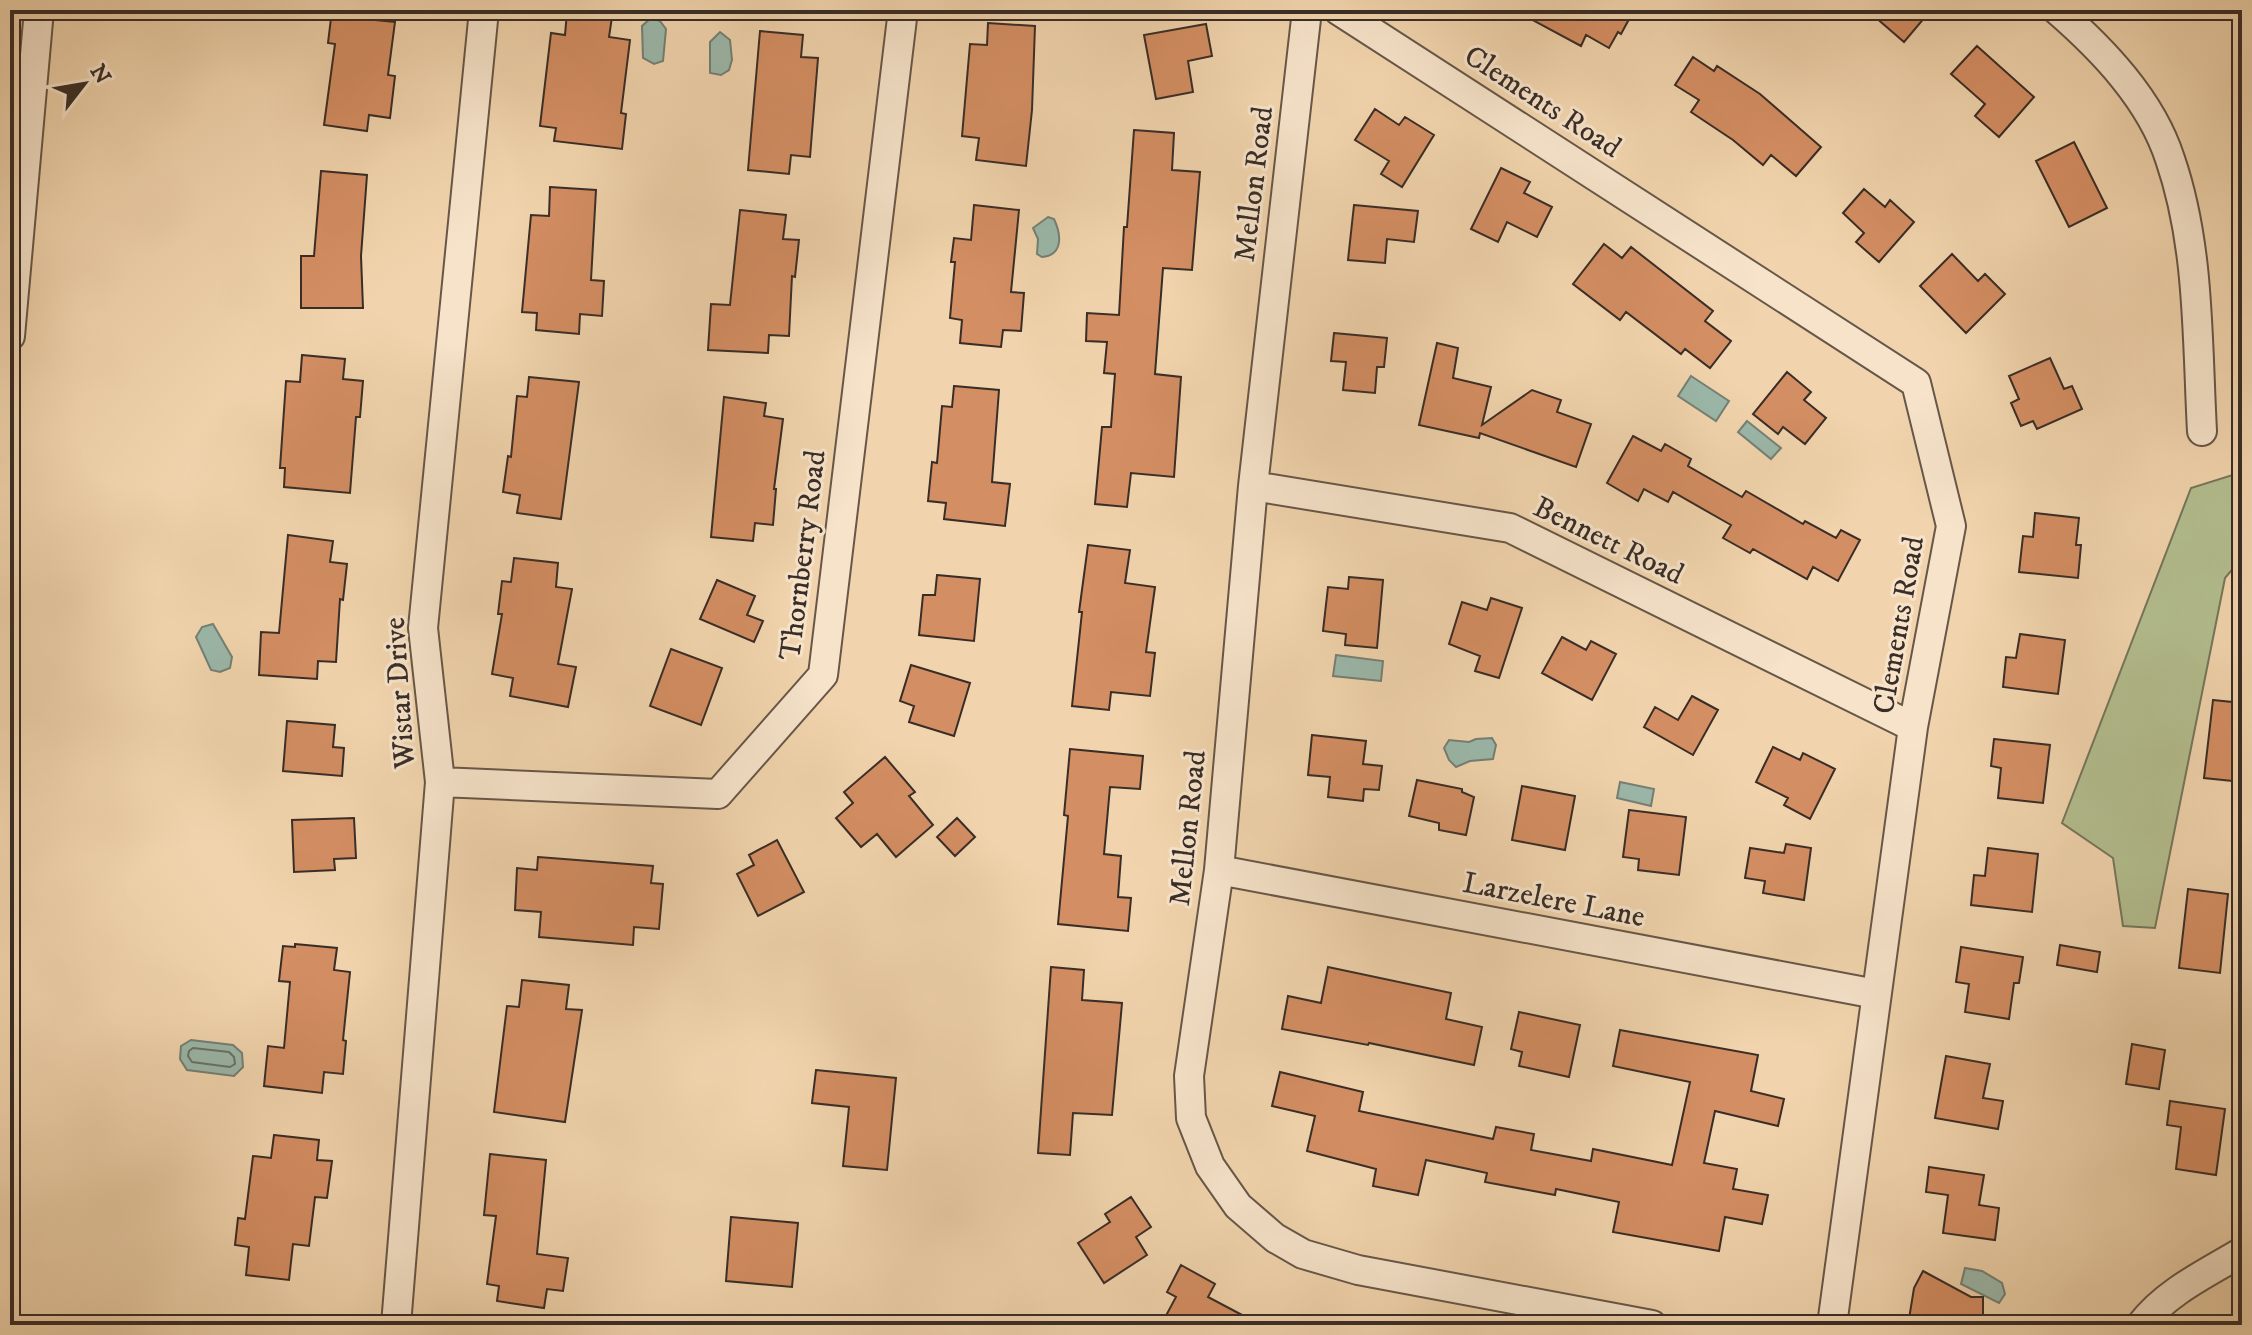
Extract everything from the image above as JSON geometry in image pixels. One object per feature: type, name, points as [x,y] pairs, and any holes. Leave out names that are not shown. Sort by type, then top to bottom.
[{"type":"street","points":[[10,336],[20,100],[39,10]]},
{"type":"street","name":"Wistar Drive","points":[[396,1325],[440,782],[423,628],[484,10]]},
{"type":"street","name":"Thornberry Road","points":[[440,782],[718,794],[823,675],[903,10]]},
{"type":"street","name":"Mellon Road","points":[[1307,10],[1253,486],[1219,870],[1189,1076],[1191,1118],[1210,1166],[1238,1206],[1275,1238],[1303,1254],[1331,1263],[1652,1325]]},
{"type":"street","name":"Clements Road","points":[[1338,10],[1916,383],[1951,526],[1913,727],[1832,1325]]},
{"type":"street","points":[[2057,10],[2114,65],[2137,97],[2170,157],[2188,223],[2202,431]]},
{"type":"street","name":"Bennett Road","points":[[1253,486],[1510,528],[1913,727]]},
{"type":"street","name":"Larzelere Lane","points":[[1219,870],[1876,994]]},
{"type":"street","points":[[2141,1325],[2148,1315],[2176,1292],[2242,1252]]},
{"type":"green space","points":[[2242,472],[2242,558],[2225,578],[2155,928],[2123,926],[2113,858],[2062,823],[2191,488]]},
{"type":"water","points":[[651,18],[660,21],[666,29],[663,61],[654,64],[643,58],[642,26]]},
{"type":"water","points":[[720,32],[730,40],[732,60],[729,70],[721,75],[710,73],[710,42]]},
{"type":"water","points":[[1048,217],[1054,219],[1059,243],[1054,252],[1042,257],[1037,254],[1038,239],[1033,228]]},
{"type":"water","points":[[1691,376],[1729,401],[1716,421],[1678,396]]},
{"type":"water","points":[[1747,421],[1781,448],[1771,459],[1738,432]]},
{"type":"water","points":[[213,624],[232,657],[230,668],[220,672],[211,670],[196,637],[202,627]]},
{"type":"water","points":[[1336,655],[1383,661],[1381,681],[1333,676]]},
{"type":"water","points":[[1492,738],[1496,745],[1493,759],[1470,761],[1456,767],[1444,748],[1449,740],[1469,742]]},
{"type":"water","points":[[1620,782],[1654,789],[1651,806],[1617,798]]},
{"type":"water","points":[[191,1040],[233,1045],[242,1053],[243,1067],[234,1076],[187,1070],[180,1059],[181,1046]]},
{"type":"water","points":[[1965,1268],[1982,1271],[2002,1283],[2005,1294],[1999,1303],[1961,1284]]},
{"type":"building","points":[[332,10],[377,10],[376,20],[395,22],[388,75],[395,76],[390,118],[369,115],[367,131],[324,125],[335,44],[328,43]]},
{"type":"building","points":[[1514,10],[1634,10],[1609,48],[1586,35],[1581,46]]},
{"type":"building","points":[[1867,10],[1931,10],[1904,42]]},
{"type":"building","points":[[567,12],[612,17],[609,37],[630,40],[621,113],[626,114],[622,149],[554,141],[556,128],[540,126],[551,33],[565,35]]},
{"type":"building","points":[[988,23],[1035,26],[1026,166],[976,160],[979,138],[962,136],[970,44],[987,45]]},
{"type":"building","points":[[1206,24],[1212,56],[1188,61],[1193,92],[1156,99],[1144,35]]},
{"type":"building","points":[[760,31],[803,35],[801,57],[818,58],[810,157],[791,155],[789,174],[748,170]]},
{"type":"building","points":[[1977,46],[2034,97],[1999,137],[1975,116],[1985,104],[1951,74]]},
{"type":"building","points":[[1693,57],[1714,71],[1717,66],[1760,94],[1821,147],[1796,176],[1771,155],[1763,165],[1691,112],[1699,100],[1675,85]]},
{"type":"building","points":[[1375,109],[1399,125],[1405,117],[1434,135],[1402,187],[1381,174],[1389,161],[1355,140]]},
{"type":"building","points":[[1134,130],[1174,133],[1172,170],[1200,172],[1192,270],[1163,268],[1155,374],[1181,377],[1174,477],[1131,473],[1127,507],[1095,504],[1102,427],[1111,427],[1115,374],[1104,373],[1107,342],[1086,341],[1087,313],[1119,315]]},
{"type":"building","points":[[2074,142],[2107,208],[2069,227],[2036,161]]},
{"type":"building","points":[[1501,168],[1530,182],[1524,193],[1552,207],[1537,237],[1507,222],[1498,242],[1471,229]]},
{"type":"building","points":[[321,171],[367,175],[361,256],[363,308],[301,308],[301,256],[314,256]]},
{"type":"building","points":[[550,187],[596,190],[591,280],[604,281],[602,316],[580,314],[579,334],[536,330],[537,313],[522,312],[531,215],[549,216]]},
{"type":"building","points":[[1864,189],[1885,207],[1890,200],[1914,222],[1879,262],[1856,242],[1864,233],[1843,213]]},
{"type":"building","points":[[974,205],[1019,210],[1011,292],[1024,293],[1021,331],[1003,330],[1001,347],[960,343],[962,320],[950,318],[954,238],[971,240]]},
{"type":"building","points":[[1354,205],[1418,211],[1414,242],[1387,239],[1385,263],[1348,260]]},
{"type":"building","points":[[740,210],[786,215],[783,239],[799,240],[795,277],[792,276],[789,336],[769,335],[768,353],[708,350],[711,304],[730,305]]},
{"type":"building","points":[[1604,244],[1622,258],[1631,247],[1713,311],[1705,321],[1731,341],[1710,368],[1685,349],[1681,354],[1626,312],[1620,320],[1573,284]]},
{"type":"building","points":[[1952,254],[1978,281],[1985,274],[2005,294],[1966,333],[1920,286]]},
{"type":"building","points":[[1334,333],[1387,338],[1384,367],[1377,367],[1375,393],[1343,390],[1346,362],[1331,361]]},
{"type":"building","points":[[1437,343],[1458,348],[1453,378],[1491,387],[1482,425],[1532,390],[1561,400],[1557,412],[1591,424],[1576,467],[1480,433],[1479,438],[1419,425]]},
{"type":"building","points":[[302,355],[345,359],[343,379],[363,381],[360,417],[356,417],[350,493],[284,487],[285,468],[280,468],[286,381],[300,382]]},
{"type":"building","points":[[2050,358],[2064,389],[2072,386],[2082,409],[2037,429],[2033,421],[2021,426],[2011,403],[2019,399],[2009,376]]},
{"type":"building","points":[[1787,372],[1811,392],[1804,400],[1826,418],[1805,444],[1783,427],[1778,434],[1753,414]]},
{"type":"building","points":[[529,377],[579,382],[561,519],[517,513],[520,495],[503,492],[508,456],[511,457],[517,396],[527,397]]},
{"type":"building","points":[[954,386],[999,390],[992,482],[1010,484],[1005,526],[944,519],[946,503],[928,501],[932,462],[937,463],[942,406],[952,407]]},
{"type":"building","points":[[724,397],[766,403],[764,416],[783,419],[773,525],[755,523],[753,541],[711,537]]},
{"type":"building","points":[[1633,436],[1661,451],[1665,444],[1691,459],[1688,466],[1742,497],[1746,491],[1803,524],[1805,521],[1836,538],[1841,530],[1860,540],[1838,581],[1813,567],[1807,579],[1753,549],[1750,553],[1723,538],[1731,525],[1673,492],[1668,502],[1644,489],[1638,501],[1607,483]]},
{"type":"building","points":[[2035,513],[2079,518],[2076,545],[2081,545],[2078,578],[2019,572],[2023,536],[2033,537]]},
{"type":"building","points":[[288,535],[333,541],[330,562],[347,564],[343,600],[340,599],[336,662],[318,661],[317,679],[259,675],[261,632],[279,633]]},
{"type":"building","points":[[1088,545],[1130,550],[1125,583],[1155,587],[1146,652],[1155,653],[1150,696],[1111,692],[1109,710],[1072,706]]},
{"type":"building","points":[[514,558],[558,563],[556,587],[572,589],[558,664],[576,667],[568,707],[510,696],[513,678],[492,674],[502,614],[498,614],[502,581],[511,582]]},
{"type":"building","points":[[937,575],[980,579],[974,641],[919,635],[923,595],[935,595]]},
{"type":"building","points":[[1349,577],[1383,580],[1377,648],[1345,645],[1346,634],[1323,631],[1328,587],[1348,589]]},
{"type":"building","points":[[717,580],[755,596],[747,615],[763,621],[754,642],[700,619]]},
{"type":"building","points":[[1491,598],[1522,608],[1499,678],[1475,671],[1480,656],[1449,644],[1462,602],[1487,610]]},
{"type":"building","points":[[2020,634],[2065,640],[2058,694],[2003,687],[2006,657],[2016,658]]},
{"type":"building","points":[[1562,637],[1586,650],[1591,641],[1616,654],[1592,700],[1542,673]]},
{"type":"building","points":[[671,649],[722,668],[701,725],[650,706]]},
{"type":"building","points":[[911,665],[970,683],[954,736],[909,722],[914,706],[900,701]]},
{"type":"building","points":[[1692,696],[1718,710],[1693,755],[1644,727],[1655,707],[1678,720]]},
{"type":"building","points":[[2213,700],[2242,703],[2242,782],[2204,778]]},
{"type":"building","points":[[287,721],[335,725],[333,747],[344,748],[342,776],[283,771]]},
{"type":"building","points":[[1312,735],[1366,741],[1363,764],[1382,766],[1379,790],[1364,789],[1363,801],[1328,797],[1330,777],[1308,775]]},
{"type":"building","points":[[1994,739],[2050,745],[2043,803],[1998,798],[2001,768],[1991,766]]},
{"type":"building","points":[[1773,747],[1800,760],[1803,753],[1835,769],[1810,819],[1784,805],[1788,798],[1756,782]]},
{"type":"building","points":[[1070,749],[1143,756],[1140,789],[1110,787],[1104,854],[1121,856],[1118,897],[1131,898],[1128,931],[1058,924],[1068,816],[1064,815]]},
{"type":"building","points":[[885,757],[915,792],[909,796],[933,825],[896,857],[877,834],[861,847],[836,818],[853,803],[844,792]]},
{"type":"building","points":[[1417,780],[1462,789],[1462,792],[1474,797],[1466,835],[1439,830],[1439,823],[1409,816]]},
{"type":"building","points":[[1522,786],[1575,796],[1565,850],[1512,840]]},
{"type":"building","points":[[1629,810],[1686,817],[1679,875],[1638,870],[1639,859],[1623,857]]},
{"type":"building","points":[[354,818],[356,858],[334,859],[335,870],[294,872],[292,820]]},
{"type":"building","points":[[957,818],[975,837],[955,856],[937,837]]},
{"type":"building","points":[[777,840],[804,892],[758,916],[737,874],[754,865],[749,855]]},
{"type":"building","points":[[1786,844],[1811,848],[1804,900],[1763,893],[1765,881],[1745,878],[1750,848],[1784,853]]},
{"type":"building","points":[[1988,848],[2038,854],[2032,912],[1971,905],[1974,875],[1985,876]]},
{"type":"building","points":[[538,857],[653,866],[651,883],[663,884],[659,929],[634,927],[633,945],[539,937],[541,912],[515,910],[517,868],[537,870]]},
{"type":"building","points":[[2188,889],[2228,894],[2220,973],[2179,968]]},
{"type":"building","points":[[295,944],[337,948],[334,970],[350,972],[343,1074],[324,1072],[322,1093],[264,1086],[268,1046],[284,1048],[290,982],[279,981],[283,946],[295,947]]},
{"type":"building","points":[[2060,945],[2100,952],[2097,972],[2057,965]]},
{"type":"building","points":[[1961,947],[2023,957],[2019,983],[2014,983],[2009,1019],[1965,1012],[1969,984],[1956,982]]},
{"type":"building","points":[[1051,967],[1084,970],[1082,1000],[1122,1003],[1112,1115],[1073,1113],[1070,1155],[1038,1153]]},
{"type":"building","points":[[1328,967],[1451,993],[1446,1019],[1482,1027],[1474,1065],[1282,1029],[1288,996],[1321,1003]]},
{"type":"building","points":[[522,980],[569,985],[566,1009],[582,1010],[565,1122],[494,1112],[507,1006],[519,1007]]},
{"type":"building","points":[[1519,1012],[1580,1025],[1569,1077],[1519,1066],[1522,1052],[1511,1049]]},
{"type":"building","points":[[1620,1030],[1758,1055],[1751,1091],[1784,1099],[1778,1126],[1715,1111],[1704,1163],[1737,1169],[1733,1189],[1768,1195],[1762,1224],[1725,1217],[1719,1251],[1613,1232],[1619,1202],[1556,1189],[1555,1195],[1485,1182],[1487,1173],[1426,1160],[1418,1195],[1373,1186],[1376,1169],[1307,1151],[1315,1116],[1272,1106],[1280,1072],[1363,1092],[1359,1111],[1493,1139],[1496,1127],[1534,1134],[1531,1150],[1591,1161],[1593,1149],[1672,1165],[1690,1082],[1613,1066]]},
{"type":"building","points":[[2132,1044],[2165,1050],[2159,1089],[2126,1084]]},
{"type":"building","points":[[1946,1056],[1990,1064],[1983,1098],[2003,1101],[1998,1129],[1935,1118]]},
{"type":"building","points":[[816,1070],[896,1078],[887,1170],[843,1166],[849,1107],[812,1103]]},
{"type":"building","points":[[2170,1101],[2225,1109],[2216,1175],[2176,1169],[2181,1127],[2167,1125]]},
{"type":"building","points":[[274,1135],[319,1140],[317,1160],[332,1161],[327,1198],[315,1197],[309,1246],[293,1244],[289,1280],[246,1275],[249,1247],[235,1245],[238,1218],[245,1219],[253,1156],[271,1158]]},
{"type":"building","points":[[490,1154],[546,1160],[537,1254],[568,1258],[563,1291],[547,1289],[544,1308],[497,1301],[499,1286],[487,1284],[496,1216],[484,1215]]},
{"type":"building","points":[[1929,1167],[1984,1175],[1979,1205],[1999,1208],[1995,1240],[1943,1233],[1948,1195],[1926,1192]]},
{"type":"building","points":[[1131,1197],[1151,1227],[1136,1237],[1147,1255],[1104,1283],[1078,1243],[1110,1222],[1105,1214]]},
{"type":"building","points":[[731,1217],[798,1223],[792,1287],[726,1281]]},
{"type":"building","points":[[1181,1265],[1215,1284],[1208,1297],[1261,1325],[1161,1325],[1176,1297],[1167,1292]]},
{"type":"building","points":[[1923,1271],[1971,1297],[1983,1297],[1983,1325],[1908,1325],[1914,1288]]}]
